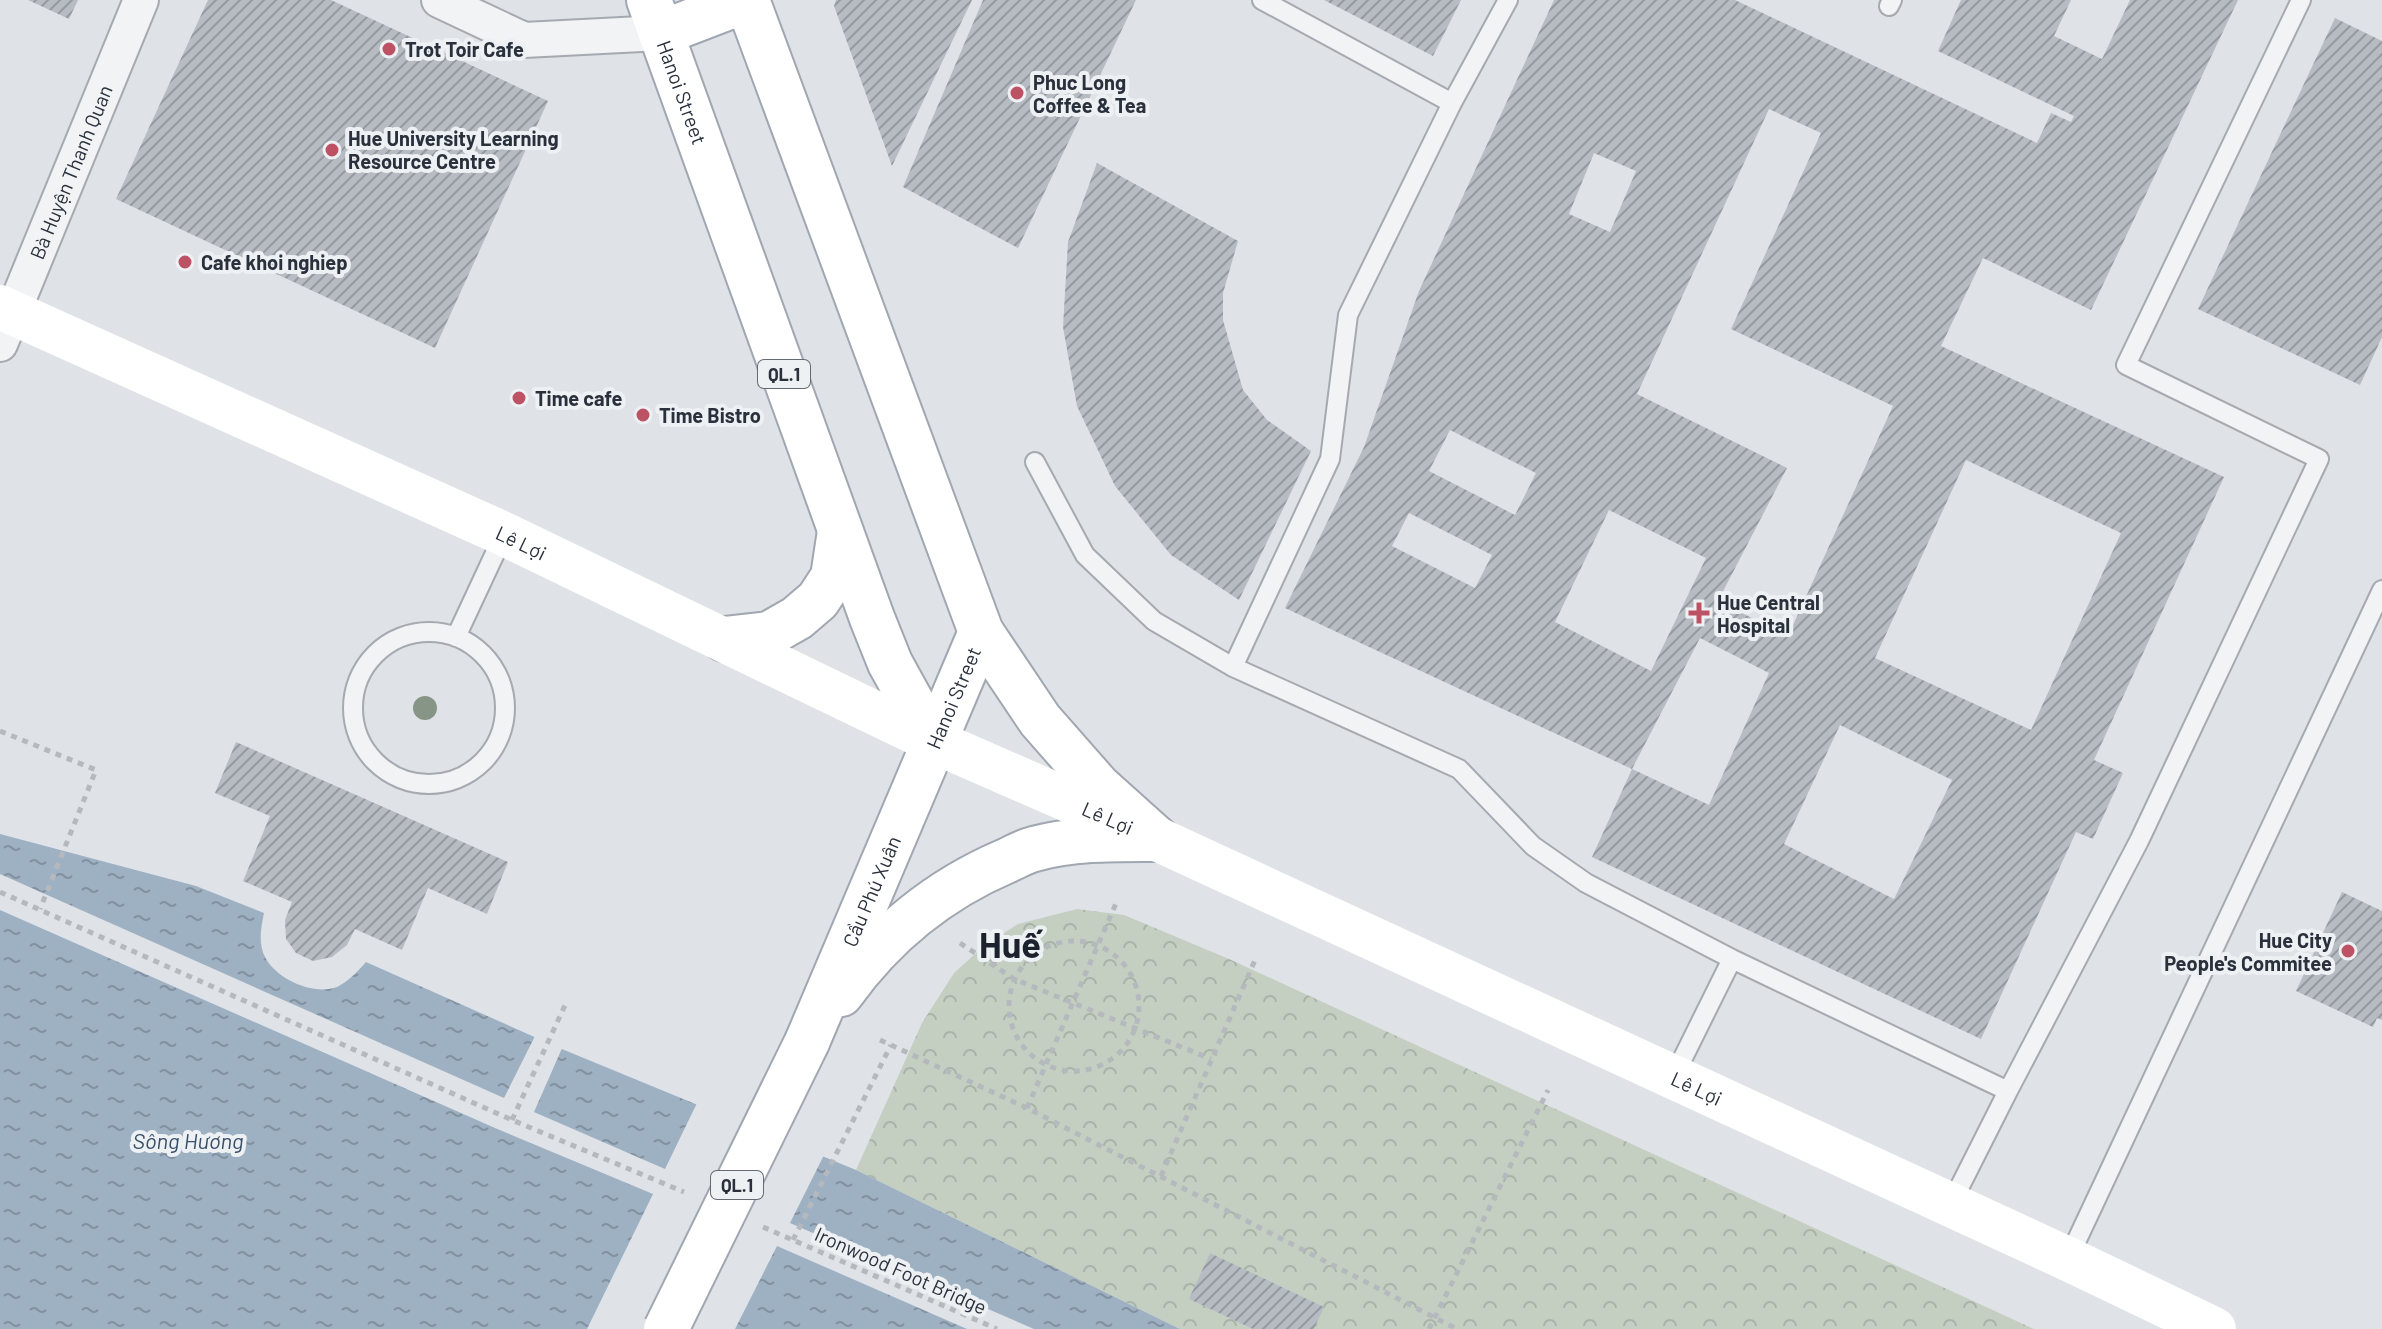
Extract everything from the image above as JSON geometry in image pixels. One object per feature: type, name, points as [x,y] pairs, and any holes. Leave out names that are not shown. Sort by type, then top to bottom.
[{"type":"main road","points":[[655,16],[747,0]]},
{"type":"main road","name":"Hanoi Street","points":[[747,0],[981,632],[933,741]]},
{"type":"main road","name":"Hanoi Street","points":[[655,16],[890,663],[933,741]]},
{"type":"main road","name":"Lê Lợi","points":[[4,321],[504,534],[933,741],[1157,839],[2214,1329]]},
{"type":"main road","points":[[724,639],[769,634],[797,618],[818,600],[833,577],[840,531]]},
{"type":"main road","points":[[981,632],[1040,720],[1098,786],[1157,839]]},
{"type":"main road","name":"Cầu Phú Xuân","points":[[807,1042],[933,741]]},
{"type":"main road","points":[[807,1042],[861,966],[921,908],[978,872],[1034,849],[1094,839],[1157,839]]},
{"type":"main road","name":"QL.1","points":[[666,1329],[807,1042]]},
{"type":"street","name":"Bà Huyện Thanh Quan","points":[[4,321],[141,0]]},
{"type":"street","points":[[439,0],[524,40],[655,16]]},
{"type":"lane","points":[[1262,0],[1452,103]]},
{"type":"lane","points":[[1233,667],[1330,459],[1348,315],[1452,103],[1508,0]]},
{"type":"lane","points":[[1950,1206],[2139,841],[2319,459],[2126,365],[2301,0]]},
{"type":"lane","points":[[1035,462],[1085,555],[1154,621],[1233,667],[1459,769],[1533,846],[1586,883],[1732,959],[2008,1091]]},
{"type":"lane","points":[[456,637],[504,534]]},
{"type":"lane","points":[[2068,1259],[2382,590]]},
{"type":"lane","points":[[417,632],[456,637],[468,642],[488,659],[501,681],[506,707],[502,734],[489,757],[469,774],[447,783],[422,784],[399,778],[379,765],[363,746],[355,723],[354,699],[360,676],[374,656],[392,641],[417,632]]},
{"type":"lane","points":[[1673,1078],[1732,959]]},
{"type":"path","points":[[0,731],[96,770],[40,909]]},
{"type":"path","points":[[0,892],[512,1120],[659,1181]]},
{"type":"path","points":[[1027,1108],[1117,901]]},
{"type":"path","points":[[1066,941],[1097,946],[1125,966],[1135,986],[1138,1008],[1135,1028],[1125,1046],[1110,1060],[1092,1069],[1072,1071],[1052,1067],[1034,1058],[1020,1042],[1011,1022],[1009,1001],[1014,979],[1027,961],[1045,948],[1066,941]]},
{"type":"path","points":[[960,943],[1014,979],[1211,1059]]},
{"type":"path","points":[[1161,1176],[1255,960]]},
{"type":"path","points":[[512,1120],[567,1001]]},
{"type":"path","points":[[880,1040],[1027,1108],[1457,1329]]},
{"type":"path","name":"Ironwood Foot Bridge","points":[[891,1045],[793,1240],[997,1329]]},
{"type":"path","points":[[1429,1329],[1548,1090]]},
{"type":"green space","points":[[1077,909],[1124,915],[1229,959],[2034,1329],[1180,1329],[856,1170],[922,1023],[954,973],[985,945],[1018,924]]},
{"type":"water","name":"Sông Hương","points":[[0,834],[196,886],[264,913],[261,941],[265,957],[278,972],[296,984],[318,989],[337,987],[366,962],[557,1047],[856,1170],[1180,1329],[0,1329]]},
{"type":"pier","points":[[0,874],[504,1098],[536,1034],[563,1046],[534,1112],[665,1169],[698,1101],[825,1153],[790,1223],[1034,1329],[967,1329],[777,1246],[735,1329],[587,1329],[653,1194],[495,1128],[0,910]]},
{"type":"building","points":[[28,0],[78,0],[69,19]]},
{"type":"building","name":"Hue University Learning Resource Centre","points":[[208,0],[331,0],[548,101],[435,348],[116,199]]},
{"type":"building","points":[[836,0],[972,0],[892,166],[834,6]]},
{"type":"building","name":"Phuc Long Coffee & Tea","points":[[983,0],[1136,0],[1018,248],[903,187]]},
{"type":"building","points":[[1324,0],[1461,0],[1433,56]]},
{"type":"building","points":[[1554,0],[1735,0],[2037,143],[2051,113],[2071,122],[2074,116],[1938,51],[1961,0],[2071,0],[2054,36],[2102,59],[2130,0],[2238,0],[2091,310],[1983,258],[1941,346],[2224,477],[2094,760],[2123,773],[2093,839],[2076,832],[1981,1039],[1592,857],[1632,769],[1285,608],[1364,447],[1419,291]],"holes":[[[1769,109],[1821,133],[1731,329],[1893,406],[1788,636],[1718,601],[1787,468],[1637,394]],[[1594,153],[1636,171],[1610,232],[1569,214]],[[1450,430],[1536,473],[1515,515],[1429,471]],[[1966,460],[2121,533],[2031,730],[1875,658]],[[1609,510],[1706,558],[1651,671],[1555,622]],[[1409,513],[1492,555],[1475,588],[1392,546]],[[1700,638],[1769,673],[1709,805],[1632,769]],[[1840,725],[1952,780],[1894,899],[1784,844]]]},
{"type":"building","points":[[2335,18],[2382,41],[2382,337],[2360,385],[2198,309]]},
{"type":"building","points":[[1097,163],[1238,241],[1223,293],[1223,320],[1243,390],[1267,420],[1311,451],[1239,600],[1171,555],[1115,486],[1077,406],[1063,327],[1068,242]]},
{"type":"building","points":[[236,742],[508,862],[487,914],[428,888],[402,950],[355,929],[347,945],[332,957],[313,961],[296,953],[286,939],[285,920],[292,902],[243,881],[270,816],[215,793]]},
{"type":"building","name":"Hue City People's Commitee","points":[[2342,892],[2382,911],[2382,1020],[2377,1018],[2373,1027],[2296,991]]},
{"type":"building","points":[[1210,1253],[1324,1307],[1314,1329],[1253,1329],[1189,1299]]},
{"type":"place","name":"Trot Toir Cafe","points":[[389,49]]},
{"type":"place","name":"Phuc Long Coffee & Tea","points":[[1017,93]]},
{"type":"place","name":"Hue University Learning Resource Centre","points":[[332,150]]},
{"type":"place","name":"Cafe khoi nghiep","points":[[185,262]]},
{"type":"place","name":"Time cafe","points":[[519,398]]},
{"type":"place","name":"Time Bistro","points":[[643,415]]},
{"type":"place","name":"Hue Central Hospital","points":[[1699,613]]},
{"type":"place","name":"Hue City People's Commitee","points":[[2348,951]]},
{"type":"district","name":"Huế","points":[[1010,943]]}]
